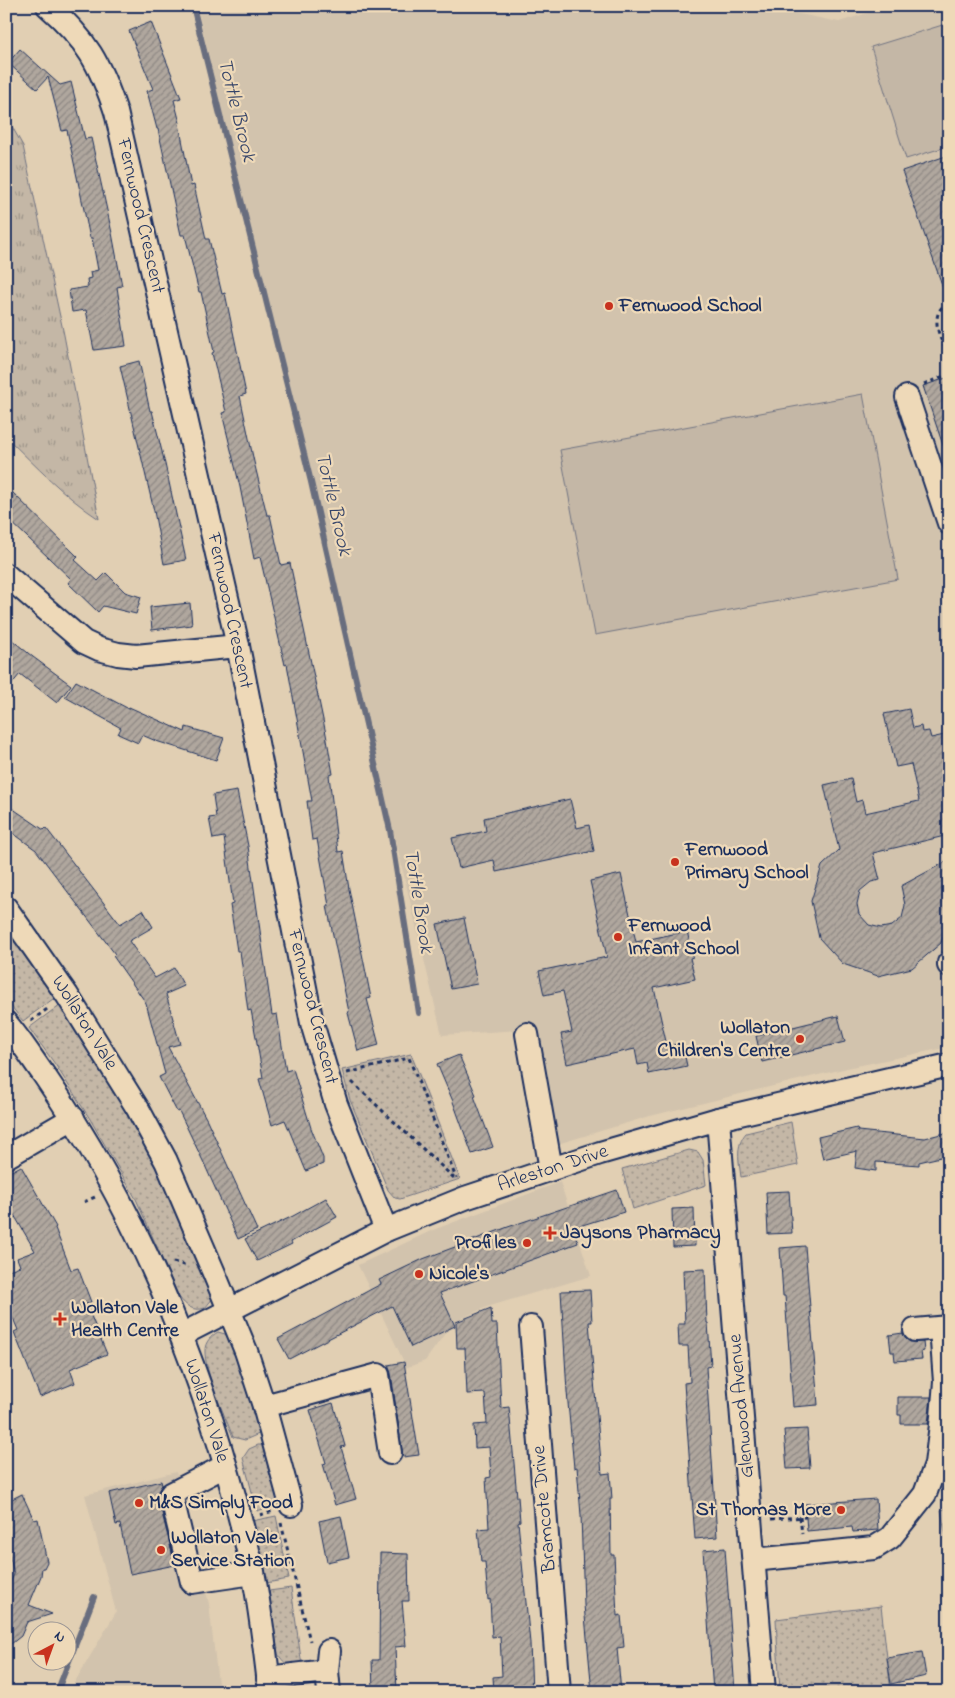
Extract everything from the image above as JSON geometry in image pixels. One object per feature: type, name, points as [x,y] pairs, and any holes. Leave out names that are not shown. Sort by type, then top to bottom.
[{"type":"street","name":"Fernwood Crescent","points":[[48,6],[73,29],[88,47],[107,84],[116,112],[238,646],[312,1023],[336,1104],[386,1230]]},
{"type":"street","points":[[907,397],[949,523]]},
{"type":"street","points":[[6,575],[84,642],[99,649],[136,656],[238,646]]},
{"type":"street","name":"Wollaton Vale","points":[[6,908],[67,995],[138,1109],[166,1161],[230,1310],[264,1406],[292,1506]]},
{"type":"street","name":"Wollaton Vale","points":[[10,1028],[73,1118],[111,1184],[152,1268],[180,1334],[214,1428],[253,1573],[269,1685]]},
{"type":"street","points":[[527,1034],[551,1169]]},
{"type":"street","name":"Arleston Drive","points":[[180,1334],[386,1230],[465,1198],[551,1169],[718,1119],[949,1065]]},
{"type":"street","points":[[6,1157],[73,1118]]},
{"type":"street","name":"Glenwood Avenue","points":[[718,1119],[764,1692]]},
{"type":"street","name":"Bramcote Drive","points":[[531,1327],[559,1692]]},
{"type":"street","points":[[754,1560],[874,1548],[890,1538],[925,1494],[936,1464],[942,1417],[945,1382],[945,1328],[915,1330]]},
{"type":"street","points":[[264,1406],[378,1375],[390,1453]]},
{"type":"street","points":[[224,1466],[171,1494],[192,1582],[253,1573]]},
{"type":"street","points":[[269,1685],[325,1672]]},
{"type":"path","points":[[949,304],[945,304],[939,311],[937,321],[939,335],[949,354]]},
{"type":"path","points":[[10,1028],[67,995]]},
{"type":"path","points":[[409,1058],[457,1181],[443,1168],[343,1074],[409,1058]]},
{"type":"path","points":[[292,1506],[278,1510],[307,1622],[325,1672]]},
{"type":"path","points":[[795,1517],[806,1516]]},
{"type":"shaded area","name":"Fernwood School","points":[[197,6],[760,6],[839,22],[890,6],[949,6],[949,1047],[847,1068],[650,1116],[538,1150],[518,1030],[442,1035]]},
{"type":"shaded area","points":[[560,1182],[591,1276],[487,1307],[462,1318],[446,1332],[425,1361],[405,1368],[404,1362],[358,1265],[433,1230]]},
{"type":"shaded area","points":[[176,1472],[209,1604],[219,1692],[69,1692],[116,1612],[85,1495]]},
{"type":"green space","points":[[949,23],[949,146],[906,159],[871,47]]},
{"type":"green space","points":[[6,116],[23,146],[64,335],[99,519],[62,491],[6,437]]},
{"type":"green space","points":[[863,394],[898,579],[595,635],[560,450]]},
{"type":"green space","points":[[6,927],[57,996],[23,1021],[6,1000]]},
{"type":"green space","points":[[61,1004],[108,1077],[150,1151],[213,1298],[205,1308],[197,1309],[190,1307],[179,1297],[136,1199],[90,1119],[55,1064],[29,1028]]},
{"type":"green space","points":[[411,1054],[460,1179],[400,1199],[395,1198],[388,1190],[350,1100],[342,1070]]},
{"type":"green space","points":[[791,1122],[798,1165],[741,1177],[739,1148],[746,1133]]},
{"type":"green space","points":[[689,1150],[698,1152],[703,1160],[706,1185],[633,1209],[622,1169]]},
{"type":"green space","points":[[218,1332],[225,1334],[233,1344],[261,1433],[245,1440],[233,1437],[208,1370],[205,1347],[213,1335]]},
{"type":"green space","points":[[258,1445],[265,1445],[279,1499],[276,1505],[257,1511],[243,1458],[249,1449]]},
{"type":"green space","points":[[949,1508],[949,1556],[941,1510]]},
{"type":"green space","points":[[276,1516],[289,1579],[266,1583],[252,1521]]},
{"type":"green space","points":[[291,1588],[302,1666],[288,1664],[278,1654],[269,1591]]},
{"type":"green space","points":[[881,1606],[891,1692],[780,1692],[776,1619]]},
{"type":"building","points":[[151,22],[181,98],[174,100],[191,186],[194,185],[206,239],[209,239],[222,294],[225,293],[246,394],[240,396],[254,462],[267,515],[270,515],[281,565],[290,563],[326,734],[333,774],[329,775],[338,852],[343,851],[371,998],[367,999],[379,1045],[358,1051],[348,1013],[327,906],[329,906],[317,839],[312,840],[307,801],[312,801],[287,664],[285,665],[260,557],[254,559],[240,487],[222,413],[226,412],[212,353],[214,352],[201,292],[199,292],[185,235],[181,235],[158,129],[147,91],[153,89],[129,31]]},
{"type":"building","points":[[20,49],[60,85],[71,82],[85,139],[91,138],[122,286],[117,287],[126,346],[94,350],[86,310],[72,312],[69,290],[88,287],[87,279],[91,278],[90,272],[98,270],[92,238],[90,238],[67,130],[62,131],[48,77],[37,89],[8,63]]},
{"type":"building","points":[[949,155],[949,295],[946,296],[902,171]]},
{"type":"building","points":[[139,361],[150,411],[152,411],[165,464],[186,560],[164,564],[154,511],[120,366]]},
{"type":"building","points":[[949,377],[949,454],[946,454],[923,386]]},
{"type":"building","points":[[6,486],[78,557],[75,560],[98,581],[106,573],[125,592],[141,597],[136,614],[103,606],[98,612],[68,583],[71,579],[6,517]]},
{"type":"building","points":[[190,603],[192,625],[152,630],[150,607]]},
{"type":"building","points":[[6,635],[71,685],[57,703],[20,674],[6,691]]},
{"type":"building","points":[[76,681],[129,709],[129,707],[185,732],[186,727],[224,738],[216,760],[142,735],[138,743],[118,734],[121,728],[65,697]]},
{"type":"building","points":[[909,709],[913,728],[921,726],[922,732],[929,731],[931,738],[949,734],[949,835],[873,853],[880,880],[871,882],[860,891],[857,904],[859,914],[869,925],[881,928],[892,926],[902,918],[905,905],[901,886],[949,860],[949,918],[941,943],[912,968],[878,976],[843,964],[819,938],[811,901],[822,866],[839,850],[824,785],[851,779],[856,802],[862,800],[865,813],[919,801],[911,764],[896,767],[884,714]]},
{"type":"building","points":[[237,791],[248,846],[272,1015],[277,1014],[286,1071],[293,1069],[311,1128],[323,1158],[323,1164],[306,1171],[285,1120],[272,1125],[259,1079],[263,1078],[251,1010],[248,1011],[240,951],[237,951],[230,905],[233,904],[224,837],[213,839],[209,818],[216,817],[213,795]]},
{"type":"building","points":[[570,799],[577,828],[589,825],[594,851],[496,872],[494,860],[459,868],[452,838],[486,831],[484,818]]},
{"type":"building","points":[[6,804],[44,830],[46,828],[120,924],[143,910],[153,927],[129,941],[155,978],[174,968],[184,986],[166,994],[180,1044],[168,1047],[207,1120],[257,1230],[238,1239],[179,1111],[177,1112],[159,1077],[165,1074],[146,1003],[113,956],[115,954],[36,850],[6,828]]},
{"type":"building","name":"Fernwood Infant School","points":[[621,874],[636,942],[687,931],[693,957],[690,958],[695,979],[654,988],[667,1046],[682,1043],[687,1066],[649,1074],[647,1063],[638,1065],[635,1049],[567,1064],[561,1034],[572,1032],[563,991],[544,995],[539,971],[607,957],[590,881]]},
{"type":"building","points":[[464,918],[477,984],[451,989],[437,924]]},
{"type":"building","name":"Wollaton Children's Centre","points":[[838,1016],[845,1042],[762,1062],[756,1036]]},
{"type":"building","points":[[459,1055],[476,1095],[474,1096],[493,1147],[472,1154],[437,1064]]},
{"type":"building","points":[[857,1128],[858,1131],[925,1138],[949,1132],[949,1155],[919,1162],[919,1165],[876,1162],[876,1171],[855,1168],[857,1151],[823,1159],[818,1137]]},
{"type":"building","name":"Wollaton Vale Health Centre","points":[[21,1166],[56,1227],[71,1270],[78,1268],[91,1302],[86,1304],[107,1354],[70,1369],[75,1383],[40,1397],[14,1332],[18,1330],[6,1302],[6,1271],[20,1266],[17,1258],[35,1251],[6,1201],[6,1174]]},
{"type":"building","points":[[617,1190],[624,1212],[573,1228],[578,1243],[440,1293],[455,1326],[411,1347],[392,1306],[289,1359],[278,1339],[381,1284],[379,1280],[423,1259],[508,1227]]},
{"type":"building","points":[[789,1191],[792,1233],[768,1234],[766,1192]]},
{"type":"building","points":[[326,1198],[337,1217],[291,1242],[292,1244],[257,1261],[245,1239]]},
{"type":"building","points":[[694,1208],[695,1246],[673,1247],[672,1209]]},
{"type":"building","points":[[805,1246],[818,1405],[793,1407],[780,1248]]},
{"type":"building","points":[[705,1269],[711,1366],[706,1367],[717,1537],[695,1539],[684,1383],[690,1382],[688,1346],[679,1346],[678,1324],[685,1324],[683,1270]]},
{"type":"building","points":[[590,1290],[592,1322],[589,1322],[602,1474],[610,1473],[612,1499],[610,1499],[611,1555],[614,1555],[617,1616],[621,1615],[624,1647],[617,1648],[621,1692],[592,1692],[584,1605],[581,1515],[577,1467],[574,1468],[567,1392],[561,1291]]},
{"type":"building","points":[[491,1308],[492,1324],[497,1324],[501,1408],[509,1407],[530,1643],[532,1692],[494,1692],[493,1677],[502,1676],[500,1636],[492,1637],[490,1599],[488,1600],[485,1562],[481,1562],[478,1529],[489,1528],[486,1478],[491,1477],[489,1447],[475,1448],[474,1425],[487,1424],[485,1393],[467,1394],[465,1348],[457,1348],[456,1322]]},
{"type":"building","points":[[903,1333],[910,1342],[923,1342],[924,1351],[921,1352],[922,1359],[895,1361],[894,1352],[891,1352],[889,1335]]},
{"type":"building","points":[[404,1362],[419,1455],[403,1457],[391,1373],[388,1365]]},
{"type":"building","points":[[898,1397],[931,1397],[928,1424],[901,1424],[901,1415],[898,1415]]},
{"type":"building","points":[[333,1403],[345,1446],[341,1447],[356,1499],[335,1505],[323,1464],[326,1463],[310,1410]]},
{"type":"building","points":[[807,1429],[810,1468],[787,1469],[784,1430]]},
{"type":"building","points":[[161,1481],[162,1485],[158,1491],[158,1497],[175,1565],[130,1574],[120,1524],[116,1525],[109,1493]]},
{"type":"building","points":[[22,1494],[34,1520],[38,1519],[47,1562],[44,1568],[42,1568],[41,1576],[29,1605],[52,1614],[28,1620],[21,1636],[6,1648],[6,1592],[14,1574],[6,1541],[6,1502]]},
{"type":"building","name":"St Thomas More","points":[[876,1499],[878,1530],[853,1532],[852,1527],[807,1531],[805,1504]]},
{"type":"building","points":[[341,1516],[349,1557],[327,1562],[319,1521]]},
{"type":"building","points":[[725,1548],[735,1692],[713,1692],[703,1550]]},
{"type":"building","points":[[380,1553],[408,1554],[409,1601],[402,1601],[406,1646],[395,1647],[397,1692],[373,1692],[372,1660],[379,1660]]},
{"type":"building","points":[[922,1652],[926,1676],[891,1684],[887,1658]]},
{"type":"waterway","name":"Tottle Brook","points":[[193,6],[311,482],[390,830],[419,1013]]},
{"type":"waterway","name":"Tottle Brook","points":[[57,1692],[94,1597]]},
{"type":"place","name":"Fernwood School","points":[[609,306]]},
{"type":"place","name":"Fernwood Primary School","points":[[675,862]]},
{"type":"place","name":"Fernwood Infant School","points":[[618,937]]},
{"type":"place","name":"Wollaton Children's Centre","points":[[800,1039]]},
{"type":"place","name":"Jaysons Pharmacy","points":[[550,1233]]},
{"type":"place","name":"Profiles","points":[[527,1243]]},
{"type":"place","name":"Nicole's","points":[[419,1274]]},
{"type":"place","name":"Wollaton Vale Health Centre","points":[[60,1319]]},
{"type":"place","name":"M&S Simply Food","points":[[139,1503]]},
{"type":"place","name":"St Thomas More","points":[[841,1510]]},
{"type":"place","name":"Wollaton Vale Service Station","points":[[161,1550]]}]
